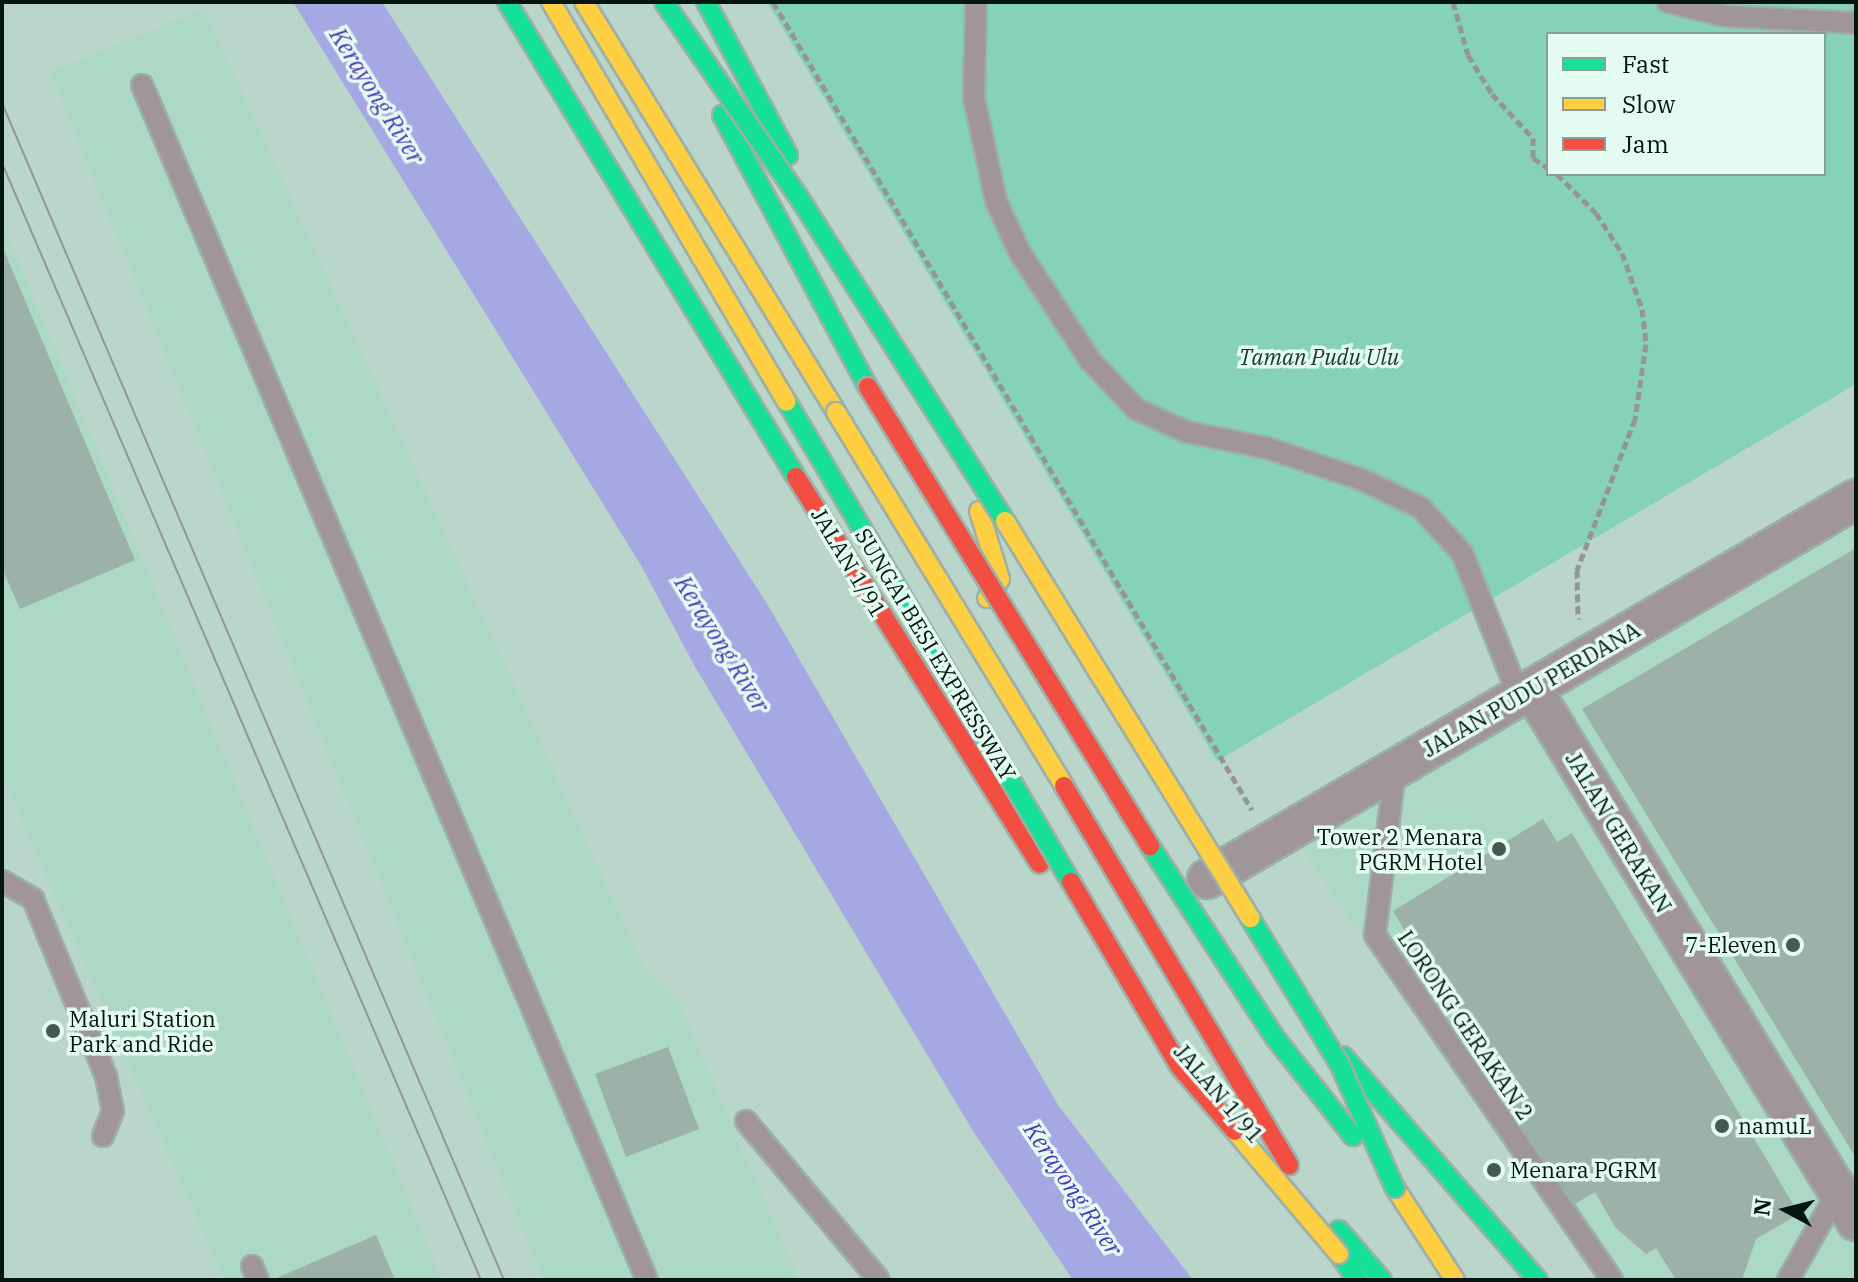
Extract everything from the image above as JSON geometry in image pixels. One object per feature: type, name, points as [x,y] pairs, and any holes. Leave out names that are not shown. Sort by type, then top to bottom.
[{"type":"main road","name":"JALAN 1/91","points":[[507,2],[996,801],[1119,978],[1382,1280]]},
{"type":"main road","name":"SUNGAI BESI EXPRESSWAY","points":[[551,2],[1180,1067],[1339,1254],[1357,1280]]},
{"type":"main road","points":[[584,2],[1221,1043],[1339,1254]]},
{"type":"main road","points":[[657,2],[784,224],[868,387],[1151,847],[1268,1026],[1395,1188],[1455,1280]]},
{"type":"main road","points":[[664,2],[798,196],[1046,587],[1339,1063],[1395,1188]]},
{"type":"main road","points":[[706,2],[979,511],[1207,879],[1370,1091],[1538,1280]]},
{"type":"main road","points":[[868,595],[932,627],[982,605],[1000,579],[979,511]]},
{"type":"main road","points":[[1119,978],[1130,942],[1149,915],[1207,879]]},
{"type":"street","name":"JALAN PUDU PERDANA","points":[[1207,879],[1588,655],[1854,504]]},
{"type":"street","name":"JALAN GERAKAN","points":[[1525,693],[1847,1207]]},
{"type":"lane","points":[[976,2],[974,98],[996,201],[1020,253],[1090,360],[1136,409],[1187,432],[1267,448],[1363,480],[1421,508],[1462,553],[1525,693]]},
{"type":"lane","points":[[1668,2],[1725,16],[1856,23]]},
{"type":"lane","points":[[142,85],[647,1280]]},
{"type":"lane","name":"LORONG GERAKAN 2","points":[[1395,769],[1375,935],[1612,1280]]},
{"type":"lane","points":[[2,881],[33,899],[106,1076],[113,1111],[103,1136]]},
{"type":"lane","points":[[746,1121],[879,1280]]},
{"type":"lane","points":[[1788,1280],[1847,1207]]},
{"type":"path","points":[[773,2],[1271,841]]},
{"type":"path","points":[[1453,2],[1468,55],[1492,94],[1533,138],[1533,158],[1546,167]]},
{"type":"path","points":[[1559,176],[1596,213],[1622,253],[1642,309],[1646,344],[1635,419],[1577,570],[1578,620],[1588,655]]},
{"type":"shaded area","points":[[204,9],[646,972],[678,1000],[799,1280],[543,1280],[50,72]]},
{"type":"shaded area","points":[[2,222],[442,1280],[224,1280],[2,776]]},
{"type":"shaded area","points":[[1856,512],[1856,1280],[1598,1280],[1297,842]]},
{"type":"green space","name":"Taman Pudu Ulu","points":[[767,2],[1856,2],[1856,384],[1217,761]]},
{"type":"water","name":"Kerayong River","points":[[293,2],[382,2],[766,602],[1058,1105],[1193,1280],[1073,1280],[973,1131],[694,665],[642,567]]},
{"type":"building","points":[[2,246],[135,560],[20,609],[2,568]]},
{"type":"building","points":[[1856,548],[1856,1158],[1582,709]]},
{"type":"building","points":[[1543,819],[1557,842],[1572,833],[1799,1214],[1756,1239],[1742,1280],[1676,1280],[1656,1248],[1646,1254],[1615,1227],[1595,1192],[1567,1209],[1393,911]]},
{"type":"building","points":[[668,1047],[699,1129],[626,1157],[595,1074]]},
{"type":"building","points":[[376,1235],[395,1280],[272,1280]]},
{"type":"tram line","points":[[2,103],[504,1280]]},
{"type":"tram line","points":[[2,163],[481,1280]]},
{"type":"traffic: fast","points":[[507,2],[796,477]]},
{"type":"traffic: fast","points":[[664,2],[798,196],[1005,521]]},
{"type":"traffic: fast","points":[[706,2],[788,155]]},
{"type":"traffic: fast","points":[[722,115],[868,387]]},
{"type":"traffic: fast","points":[[787,402],[1071,882]]},
{"type":"traffic: fast","points":[[1150,846],[1276,1039],[1353,1136]]},
{"type":"traffic: fast","points":[[1250,918],[1339,1063],[1395,1188]]},
{"type":"traffic: fast","points":[[1343,1056],[1538,1280]]},
{"type":"traffic: fast","points":[[1339,1230],[1382,1280]]},
{"type":"traffic: fast","points":[[1339,1254],[1357,1280]]},
{"type":"traffic: slow","points":[[551,2],[787,402]]},
{"type":"traffic: slow","points":[[584,2],[836,412]]},
{"type":"traffic: slow","points":[[836,412],[1064,786]]},
{"type":"traffic: slow","points":[[979,511],[1000,579],[987,598]]},
{"type":"traffic: slow","points":[[1005,521],[1250,918]]},
{"type":"traffic: slow","points":[[1235,1131],[1339,1254]]},
{"type":"traffic: slow","points":[[1395,1188],[1455,1280]]},
{"type":"traffic: jam","points":[[868,387],[1150,846]]},
{"type":"traffic: jam","points":[[796,477],[1040,864]]},
{"type":"traffic: jam","points":[[1064,786],[1289,1165]]},
{"type":"traffic: jam","points":[[1071,882],[1180,1067],[1235,1131]]},
{"type":"place","name":"Tower 2 Menara PGRM Hotel","points":[[1499,849]]},
{"type":"place","name":"7-Eleven","points":[[1793,945]]},
{"type":"place","name":"Maluri Station Park and Ride","points":[[53,1031]]},
{"type":"place","name":"namuL","points":[[1722,1126]]},
{"type":"place","name":"Menara PGRM","points":[[1494,1170]]}]
